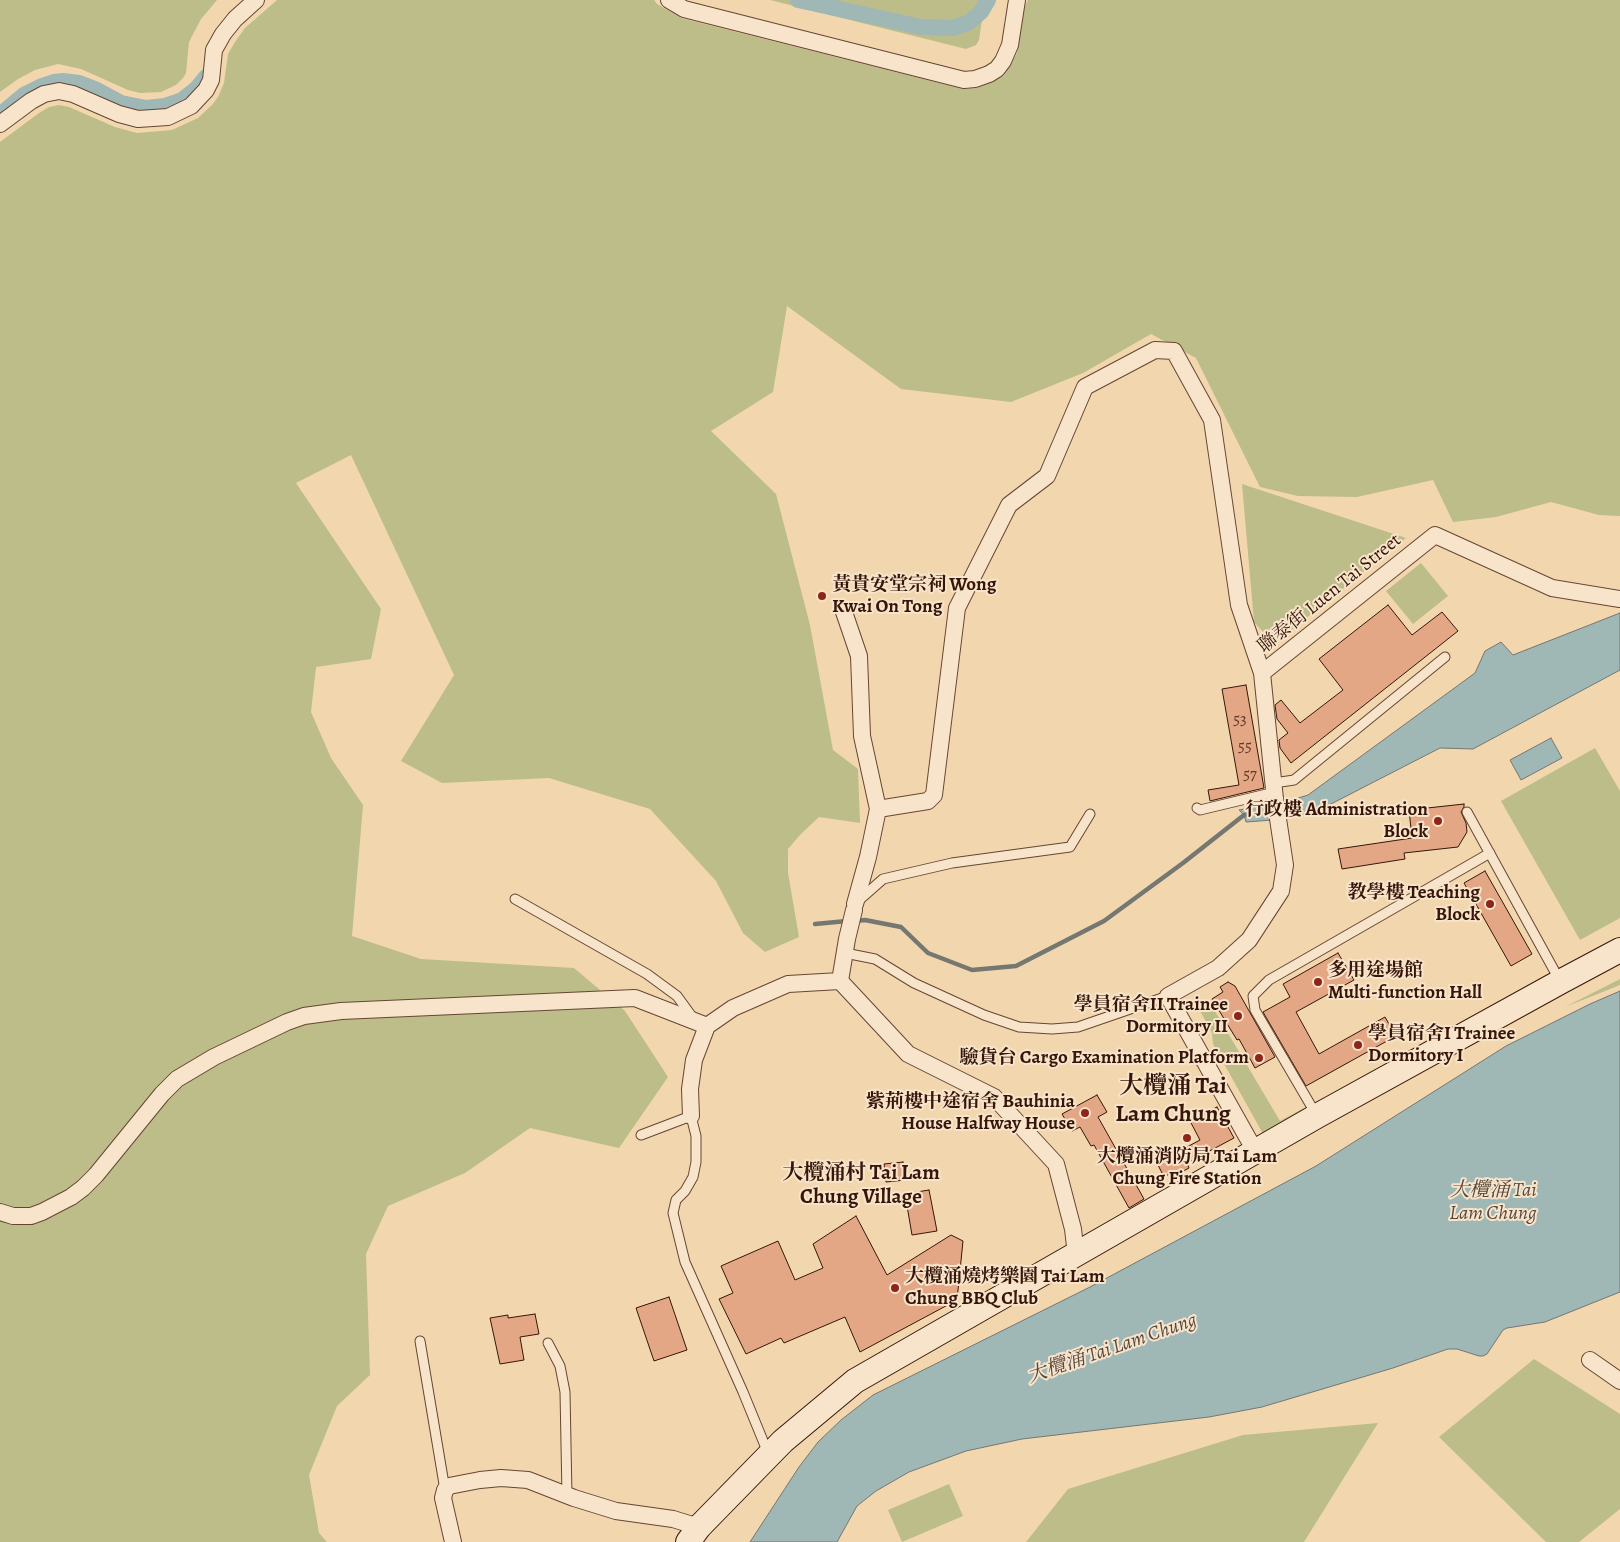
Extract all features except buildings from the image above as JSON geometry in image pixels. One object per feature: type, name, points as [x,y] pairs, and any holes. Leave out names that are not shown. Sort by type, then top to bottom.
[{"type":"street","points":[[0,124],[44,94],[59,91],[73,94],[119,114],[138,119],[168,117],[190,106],[206,90],[210,80],[214,50],[223,34],[235,19],[256,0]]},
{"type":"street","points":[[669,0],[684,10],[964,80],[975,79],[989,74],[997,69],[1003,61],[1010,44],[1017,0]]},
{"type":"street","points":[[878,808],[928,801],[934,795],[957,608],[1009,505],[1047,476],[1085,387],[1155,350],[1174,351],[1212,420],[1239,605],[1262,673]]},
{"type":"street","name":"聯泰街 Luen Tai Street","points":[[1168,996],[1218,968],[1249,940],[1281,891],[1285,865],[1262,673],[1435,535],[1552,588],[1620,599]]},
{"type":"street","points":[[840,981],[854,907],[868,857],[878,808],[862,736],[858,656],[844,612]]},
{"type":"street","points":[[453,1542],[443,1498],[445,1490],[450,1486],[502,1478],[528,1480],[567,1496],[616,1511],[674,1519],[693,1535],[783,1441],[855,1381],[1317,1116],[1620,950]]},
{"type":"street","points":[[0,1212],[13,1216],[31,1216],[70,1197],[96,1176],[162,1094],[177,1080],[214,1057],[287,1022],[304,1016],[341,1011],[635,998],[702,1024],[788,984],[840,981]]},
{"type":"street","points":[[840,981],[908,1054],[994,1097],[1056,1164],[1073,1229],[1076,1255]]},
{"type":"street","points":[[1168,996],[1255,1151]]},
{"type":"street","points":[[691,1116],[690,1089],[702,1024]]},
{"type":"street","points":[[1590,1360],[1620,1381]]},
{"type":"lane","points":[[1197,808],[1200,810],[1275,791],[1294,780],[1445,657]]},
{"type":"lane","points":[[1467,812],[1560,982]]},
{"type":"lane","points":[[854,907],[883,879],[952,863],[1070,847],[1090,814]]},
{"type":"lane","points":[[1317,1116],[1255,1010],[1253,996],[1269,980],[1490,853]]},
{"type":"lane","points":[[515,899],[647,974],[676,996],[702,1024]]},
{"type":"lane","points":[[846,946],[875,960],[914,983],[984,1015],[1019,1027],[1052,1029],[1078,1027],[1168,996]]},
{"type":"lane","points":[[641,1135],[691,1116],[696,1136],[696,1162],[693,1177],[685,1191],[676,1200],[673,1213],[685,1262],[744,1392],[770,1455]]},
{"type":"lane","points":[[420,1341],[445,1490]]},
{"type":"lane","points":[[548,1344],[560,1366],[565,1392],[567,1496]]},
{"type":"green space","points":[[0,0],[217,0],[201,19],[189,42],[186,73],[183,78],[176,85],[161,92],[140,93],[128,90],[81,69],[58,64],[35,70],[0,92]]},
{"type":"green space","points":[[277,0],[654,0],[657,4],[681,18],[963,89],[977,88],[1004,76],[1017,53],[1025,6],[1028,0],[1620,0],[1620,516],[1599,515],[1551,502],[1496,517],[1453,522],[1433,480],[1357,497],[1298,496],[1260,487],[1196,358],[1151,334],[1083,373],[1011,402],[901,389],[787,306],[773,392],[711,431],[776,494],[810,625],[833,750],[858,769],[860,823],[819,817],[788,849],[788,873],[799,937],[765,952],[743,933],[716,881],[650,809],[549,778],[442,783],[401,761],[454,675],[351,455],[296,483],[381,609],[371,659],[316,667],[311,712],[331,758],[363,805],[352,936],[421,959],[574,968],[625,1011],[668,1077],[619,1148],[530,1128],[465,1173],[388,1206],[366,1254],[370,1375],[337,1406],[309,1475],[319,1533],[327,1542],[0,1542],[0,142],[39,113],[49,107],[59,105],[69,107],[115,127],[137,133],[172,130],[198,118],[218,97],[224,83],[228,54],[235,42],[245,28]]},
{"type":"green space","points":[[770,0],[985,0],[979,40],[976,45],[966,49]]},
{"type":"green space","points":[[1242,484],[1406,538],[1274,644],[1254,622]]},
{"type":"green space","points":[[1421,563],[1448,596],[1413,624],[1386,591]]},
{"type":"green space","points":[[1595,748],[1620,791],[1620,918],[1580,940],[1501,801]]},
{"type":"green space","points":[[1620,979],[1620,985],[1565,1007]]},
{"type":"green space","points":[[1209,1001],[1280,1121],[1304,1108],[1309,1117],[1267,1141],[1213,1044],[1212,1033],[1198,1007]]},
{"type":"green space","points":[[1534,1359],[1620,1414],[1620,1509],[1579,1542],[1546,1542],[1439,1437]]},
{"type":"green space","points":[[1378,1423],[1304,1542],[1026,1542],[1068,1489],[1243,1435]]},
{"type":"green space","points":[[949,1484],[963,1516],[902,1542],[888,1510]]},
{"type":"water","points":[[1620,613],[1620,670],[1473,749],[1440,748],[1319,811],[1273,820],[1246,822],[1244,815],[1239,810],[1285,802],[1308,795],[1475,673],[1485,651],[1501,642],[1513,655]]},
{"type":"water","points":[[1551,738],[1562,758],[1521,780],[1510,760]]},
{"type":"water","name":"大欖涌 Tai Lam Chung","points":[[1620,991],[1620,1292],[1545,1322],[1507,1328],[1503,1330],[1487,1354],[1483,1356],[1457,1349],[1448,1349],[1393,1368],[1262,1407],[1209,1417],[1022,1439],[966,1451],[909,1472],[876,1491],[857,1506],[837,1542],[750,1542],[799,1467],[818,1442],[841,1420],[873,1395],[1090,1287],[1316,1166],[1506,1046]]},
{"type":"waterway","points":[[798,0],[921,27],[952,28],[968,23],[981,12],[988,0]]},
{"type":"waterway","points":[[0,115],[24,95],[54,82],[79,83],[121,103],[146,108],[165,106],[182,100],[196,89],[206,77]]},
{"type":"waterway","points":[[855,921],[865,920],[901,927],[928,953],[972,970],[1016,966],[1104,921],[1244,815],[1249,815]]},
{"type":"waterway","points":[[815,924],[847,921]]},
{"type":"place","name":"黃貴安堂宗祠 Wong Kwai On Tong","points":[[822,596]]},
{"type":"place","name":"行政樓 Administration Block","points":[[1438,821]]},
{"type":"place","name":"教學樓 Teaching Block","points":[[1490,904]]},
{"type":"place","name":"多用途場館 Multi-function Hall","points":[[1318,982]]},
{"type":"place","name":"學員宿舍II Trainee Dormitory II","points":[[1238,1016]]},
{"type":"place","name":"學員宿舍I Trainee Dormitory I","points":[[1358,1045]]},
{"type":"place","name":"驗貨台 Cargo Examination Platform","points":[[1259,1058]]},
{"type":"place","name":"紫荊樓中途宿舍 Bauhinia House Halfway House","points":[[1085,1113]]},
{"type":"place","name":"大欖涌消防局 Tai Lam Chung Fire Station","points":[[1187,1138]]},
{"type":"place","name":"大欖涌燒烤樂園 Tai Lam Chung BBQ Club","points":[[895,1288]]},
{"type":"district","name":"大欖涌 Tai Lam Chung","points":[[1173,1101]]},
{"type":"district","name":"大欖涌村 Tai Lam Chung Village","points":[[861,1186]]}]
